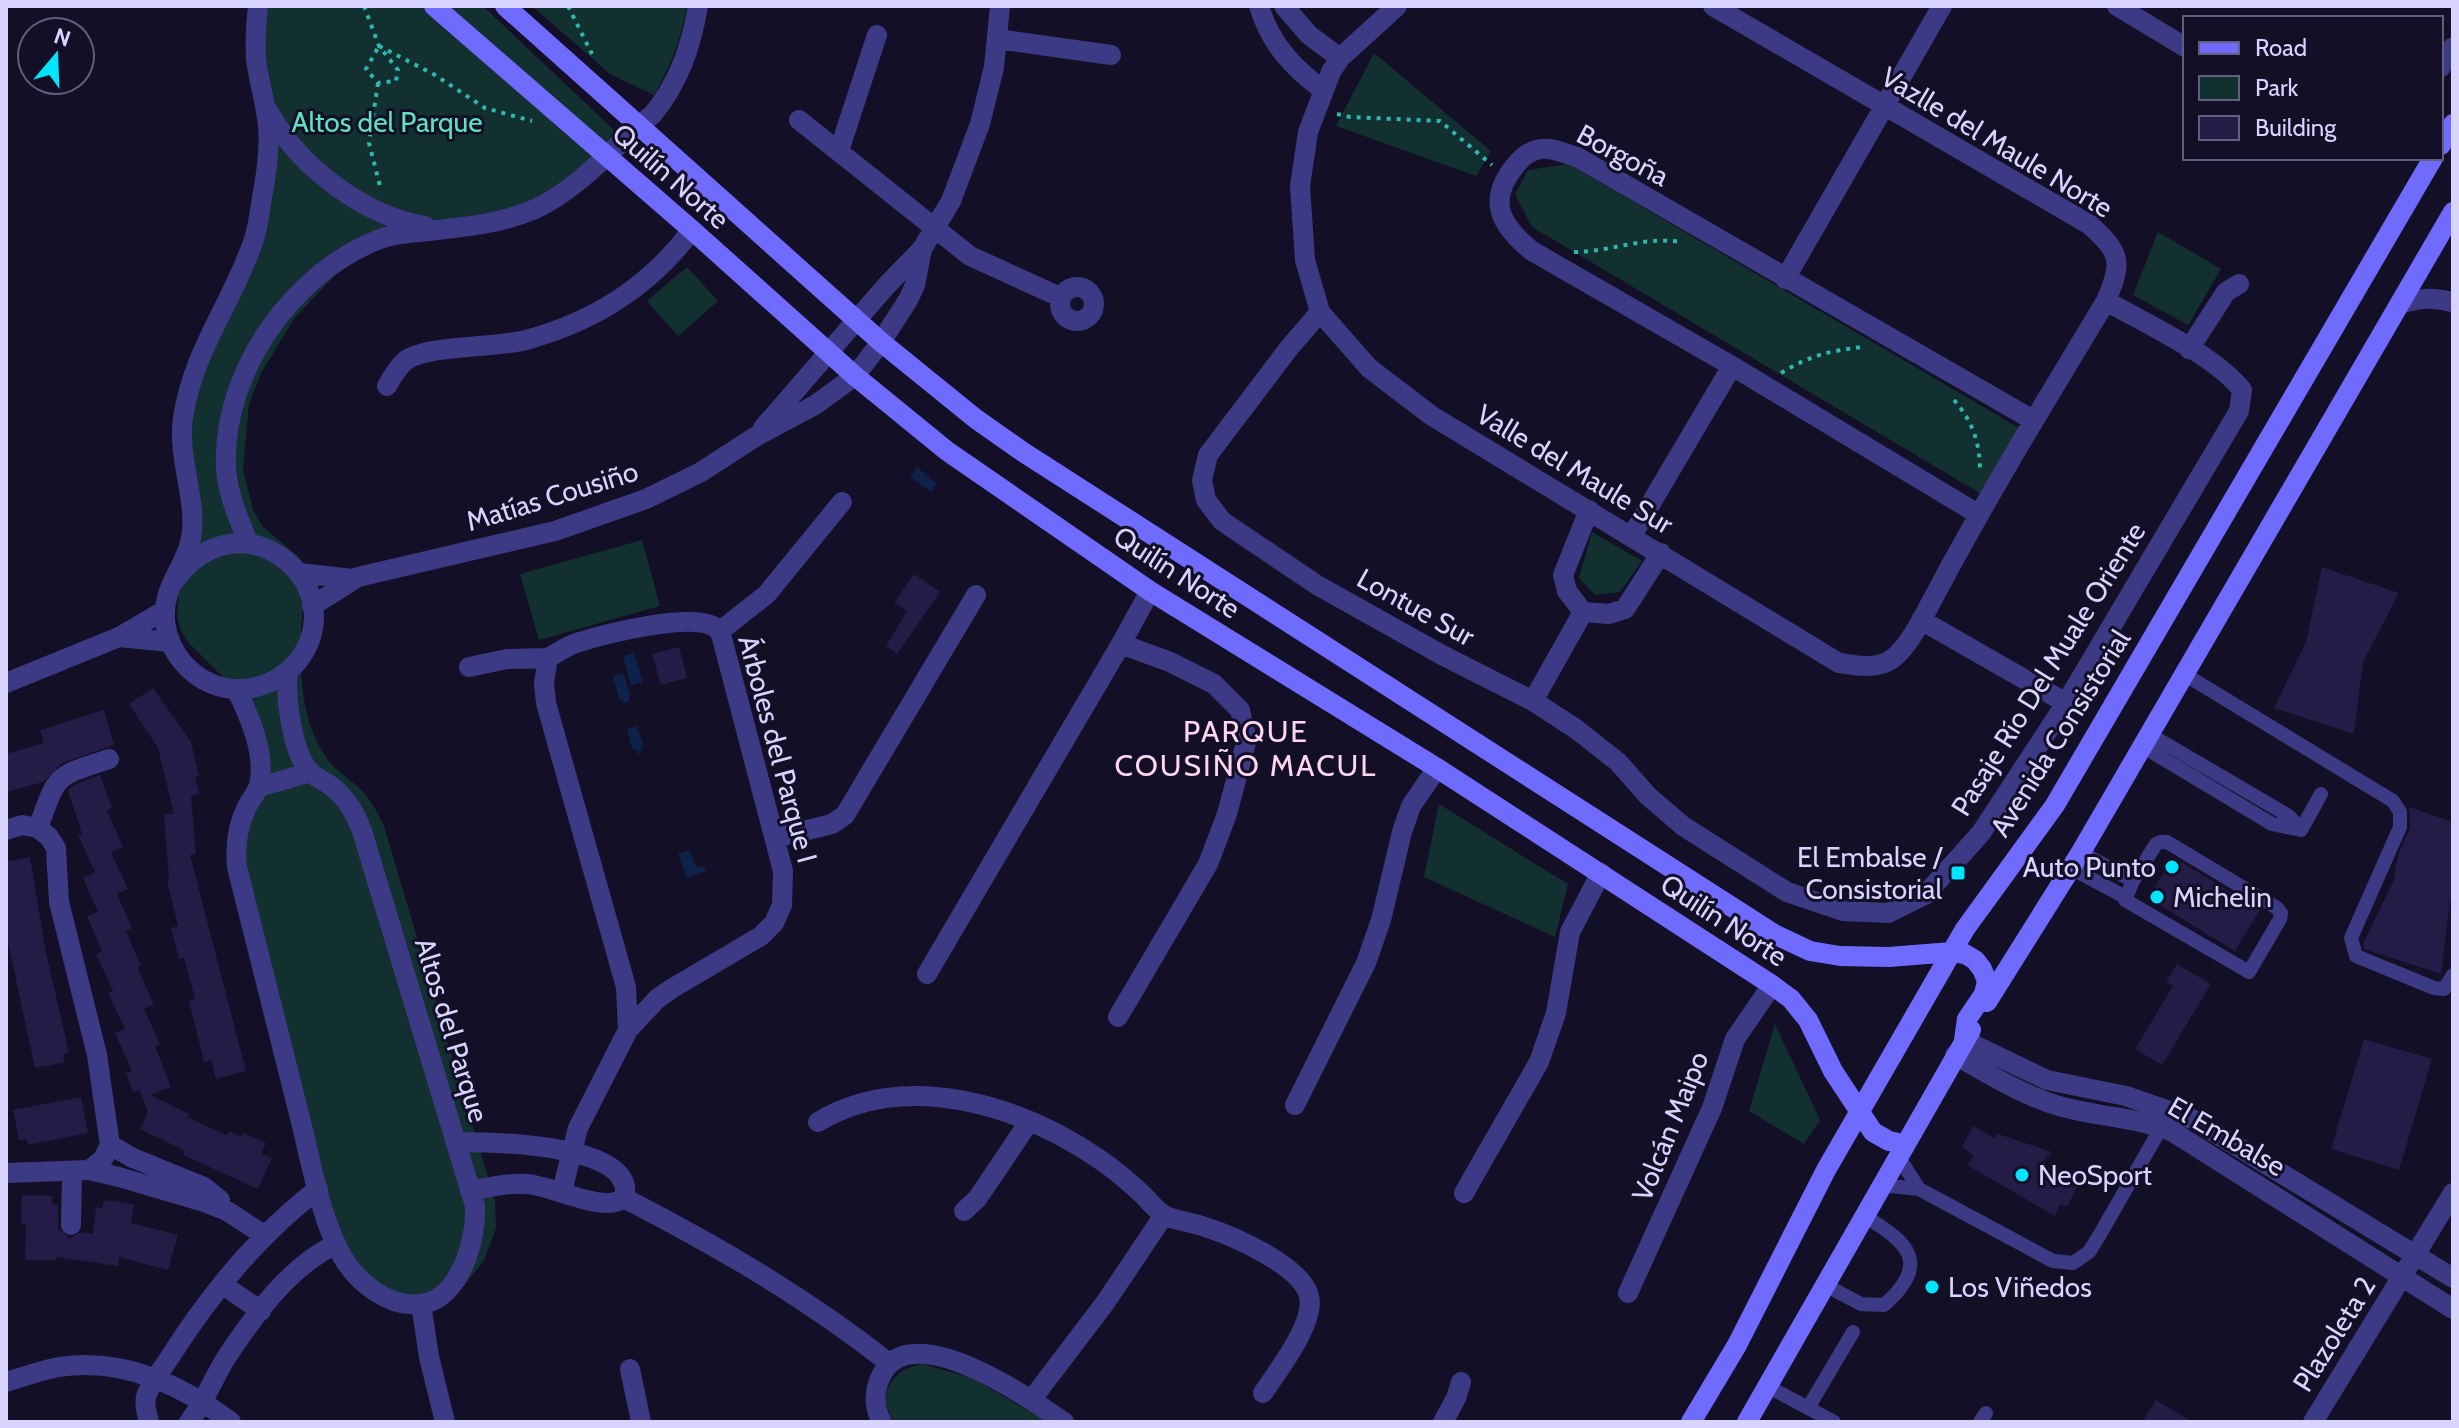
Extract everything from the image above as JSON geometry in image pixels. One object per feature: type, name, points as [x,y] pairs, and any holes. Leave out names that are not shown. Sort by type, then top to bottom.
[{"type":"street","points":[[175,580],[198,554],[213,547],[248,543],[267,548],[285,558],[305,583],[312,606],[311,634],[306,648],[288,671],[273,681],[255,688],[236,689],[203,680],[183,663],[170,642],[165,610],[175,580],[189,550],[192,534],[182,452],[183,419],[190,385],[215,321],[251,249],[268,160],[268,125],[256,45],[258,6]]},
{"type":"street","name":"Quilín Norte","points":[[434,6],[855,376],[947,451],[1150,591],[1437,768],[1791,999],[1808,1020],[1833,1071],[1859,1113],[1880,1138],[1901,1150]]},
{"type":"street","name":"Quilín Norte","points":[[505,6],[881,342],[976,419],[1023,452],[1774,934],[1810,951],[1840,956],[1952,952]]},
{"type":"street","points":[[248,543],[226,468],[233,404],[244,373],[258,348],[295,299],[339,260],[383,237],[495,223],[556,198],[663,102],[680,72],[692,39],[698,6]]},
{"type":"street","name":"Matías Cousiño","points":[[755,437],[922,249],[951,201],[980,124],[994,67],[1000,6]]},
{"type":"street","points":[[1259,6],[1263,21],[1283,56],[1328,81]]},
{"type":"street","points":[[1284,6],[1309,35],[1328,81]]},
{"type":"street","points":[[1328,81],[1397,6]]},
{"type":"street","name":"Vazlle del Maule Norte","points":[[1713,6],[2090,225],[2108,242],[2118,262],[2106,301],[1978,514]]},
{"type":"street","points":[[1785,279],[1942,6]]},
{"type":"street","points":[[2117,6],[2183,46]]},
{"type":"street","points":[[839,151],[877,35]]},
{"type":"street","points":[[997,39],[1111,55]]},
{"type":"street","points":[[260,81],[270,113],[283,137],[299,156],[345,192],[387,214],[412,224],[449,229]]},
{"type":"street","name":"Valle del Maule Sur","points":[[1328,81],[1308,132],[1300,186],[1305,260],[1320,312],[1369,368],[1432,416],[1839,663],[1868,666],[1888,662],[1901,651],[1978,514]]},
{"type":"street","points":[[799,120],[970,256],[1060,297]]},
{"type":"street","points":[[2443,142],[2453,124]]},
{"type":"street","name":"Borgoña","points":[[1506,177],[1522,157],[1540,149],[1577,157],[2033,420]]},
{"type":"street","name":"Avenida Consistorial","points":[[1691,1422],[1737,1345],[1819,1183],[1952,952],[1979,907],[2055,805],[2432,160]]},
{"type":"street","points":[[1506,177],[1500,195],[1501,215],[1512,235],[1532,251],[1732,366],[1978,514]]},
{"type":"street","points":[[1752,1418],[1767,1386],[2009,963],[2076,860],[2453,212]]},
{"type":"street","points":[[387,386],[397,369],[413,356],[437,350],[525,340],[592,315],[656,273],[692,230]]},
{"type":"street","name":"Matías Cousiño","points":[[299,573],[353,579],[555,531],[620,510],[701,472],[755,437],[815,405],[855,376],[908,300],[915,285],[922,249]]},
{"type":"street","points":[[2422,267],[2429,280],[2452,302]]},
{"type":"street","points":[[2106,301],[2189,349],[2226,292],[2239,284]]},
{"type":"street","points":[[2400,304],[2426,298],[2452,302]]},
{"type":"street","name":"Lontue Sur","points":[[1320,312],[1208,455],[1202,480],[1206,500],[1222,521],[1317,585],[1442,655],[1533,701],[1576,729],[1618,762],[1648,796],[1683,826],[1787,892]]},
{"type":"street","name":"Pasaje Río Del Muale Oriente","points":[[1787,892],[1843,911],[1888,913],[1926,894],[1981,833],[2066,703],[2239,411],[2242,390],[2233,379],[2189,349]]},
{"type":"street","points":[[1631,537],[1732,366]]},
{"type":"street","points":[[720,631],[767,594],[842,502]]},
{"type":"street","points":[[1589,510],[1563,575],[1567,591],[1583,612],[1609,614],[1625,609],[1661,553]]},
{"type":"street","name":"Matías Cousiño","points":[[312,606],[353,579]]},
{"type":"street","points":[[927,974],[1150,591]]},
{"type":"street","points":[[775,838],[832,824],[845,815],[976,595]]},
{"type":"street","points":[[6,683],[119,637],[165,610]]},
{"type":"street","points":[[1533,701],[1583,612]]},
{"type":"street","points":[[1921,620],[2066,703]]},
{"type":"street","name":"Árboles del Parque I","points":[[548,658],[573,644],[651,625],[683,622],[712,625],[720,631],[785,886],[782,905],[774,923],[761,936],[671,989],[657,999],[628,1030],[584,1114],[570,1153],[562,1191]]},
{"type":"street","points":[[119,637],[170,642]]},
{"type":"street","points":[[1118,1017],[1208,864],[1227,814],[1247,739],[1240,710],[1214,684],[1170,662],[1121,644]]},
{"type":"street","points":[[469,667],[507,659],[548,658],[544,683],[546,703],[626,987],[628,1030]]},
{"type":"street","name":"Altos del Parque","points":[[288,671],[287,692],[297,745],[311,772],[343,797],[354,811],[362,831],[475,1206],[475,1234],[463,1268],[442,1295],[421,1304]]},
{"type":"street","points":[[236,689],[254,732],[259,759],[259,787],[239,828],[237,867],[318,1189],[342,1257],[366,1287],[396,1301],[421,1304],[429,1357],[445,1422]]},
{"type":"street","points":[[38,828],[55,784],[62,776],[109,759]]},
{"type":"street","points":[[1295,1105],[1366,963],[1381,920],[1411,806],[1437,768]]},
{"type":"street","points":[[259,787],[311,772]]},
{"type":"street","points":[[6,830],[22,825],[38,828],[56,848],[59,902],[97,1055],[110,1145],[103,1159],[81,1171]]},
{"type":"street","points":[[1464,1193],[1539,1062],[1556,1013],[1570,932],[1601,873]]},
{"type":"street","points":[[1952,952],[1975,960],[1987,981],[1984,994],[1967,1019],[1960,1048]]},
{"type":"street","points":[[619,968],[644,990],[656,992],[671,989]]},
{"type":"street","name":"Volcán Maipo","points":[[1628,1293],[1712,1108],[1735,1039],[1772,985]]},
{"type":"street","name":"El Embalse","points":[[1960,1048],[2044,1101],[2064,1108],[2130,1118],[2166,1118],[2219,1134],[2453,1278]]},
{"type":"street","points":[[818,1122],[868,1101],[914,1097],[983,1105],[1065,1138],[1101,1160],[1164,1215],[1243,1243],[1289,1270],[1305,1287],[1310,1302],[1305,1322],[1263,1393]]},
{"type":"street","name":"El Embalse","points":[[2166,1118],[2189,1141],[2453,1309]]},
{"type":"street","points":[[964,1211],[977,1199],[1029,1122]]},
{"type":"street","points":[[456,1142],[529,1144],[570,1153],[607,1164],[621,1174],[625,1187],[624,1198],[619,1202],[601,1204],[562,1191],[526,1184],[506,1184],[470,1191]]},
{"type":"street","points":[[110,1145],[175,1184]]},
{"type":"street","points":[[6,1173],[81,1171],[175,1184],[217,1196],[227,1211],[264,1235]]},
{"type":"street","points":[[71,1225],[81,1171]]},
{"type":"street","points":[[149,1422],[146,1398],[190,1325],[264,1235],[318,1189]]},
{"type":"street","name":"Plazoleta 2","points":[[2313,1422],[2453,1193]]},
{"type":"street","points":[[624,1198],[721,1249],[845,1328],[889,1363]]},
{"type":"street","points":[[1032,1399],[1105,1303],[1164,1215]]},
{"type":"street","points":[[189,1422],[227,1357],[261,1311],[298,1267],[336,1244]]},
{"type":"street","points":[[222,1284],[261,1311]]},
{"type":"street","points":[[882,1422],[877,1414],[876,1394],[883,1372],[889,1363],[909,1355],[936,1355],[971,1367],[1032,1399],[1064,1422]]},
{"type":"street","points":[[6,1382],[60,1367],[108,1366],[157,1378],[202,1400],[231,1422]]},
{"type":"street","points":[[630,1369],[641,1422]]},
{"type":"street","points":[[1443,1422],[1461,1382]]},
{"type":"lane","points":[[2184,674],[2393,801],[2400,812],[2400,827],[2351,938],[2352,947],[2356,956],[2434,988],[2444,989],[2453,975]]},
{"type":"lane","points":[[2145,740],[2272,824],[2301,830],[2321,794]]},
{"type":"lane","points":[[2076,860],[2125,897],[2127,903],[2249,972],[2281,913],[2167,842],[2156,844],[2125,897]]},
{"type":"lane","points":[[2076,860],[2133,881]]},
{"type":"lane","points":[[1881,1185],[1919,1189],[2053,1261],[2073,1263],[2089,1252],[2166,1118]]},
{"type":"lane","points":[[1901,1150],[1919,1189]]},
{"type":"lane","points":[[1825,1285],[1861,1304],[1884,1305],[1900,1291],[1910,1272],[1910,1256],[1905,1245],[1894,1234],[1864,1216]]},
{"type":"lane","points":[[1808,1408],[1853,1332]]},
{"type":"lane","points":[[1767,1386],[1834,1422]]},
{"type":"path","points":[[364,6],[379,46],[398,70],[396,81],[378,83]]},
{"type":"path","points":[[379,46],[366,69],[378,83],[369,143],[387,214]]},
{"type":"path","points":[[379,46],[435,75],[485,108],[532,121]]},
{"type":"path","points":[[1328,81],[1332,113],[1350,117],[1440,121],[1506,177]]},
{"type":"path","points":[[1532,251],[1592,252],[1659,240],[1691,246]]},
{"type":"path","points":[[1762,384],[1807,357],[1826,351],[1871,347],[1859,339]]},
{"type":"path","points":[[1949,395],[1966,413],[1976,433],[1979,474]]},
{"type":"green space","name":"Altos del Parque","points":[[262,6],[430,6],[607,165],[575,196],[381,244],[336,274],[294,319],[261,373],[249,404],[243,469],[253,510],[263,527],[305,565],[301,664],[307,713],[314,736],[336,769],[366,795],[384,826],[495,1201],[496,1228],[484,1260],[464,1286],[450,1295],[434,1299],[382,1291],[346,1255],[236,870],[242,805],[256,764],[232,686],[188,642],[180,629],[177,615],[195,386],[250,263],[264,80]]},
{"type":"green space","points":[[449,6],[483,6],[618,134],[618,140],[605,143]]},
{"type":"green space","points":[[532,6],[687,6],[675,52],[654,95],[610,74]]},
{"type":"green space","points":[[1374,53],[1491,151],[1476,176],[1336,126]]},
{"type":"green space","points":[[1569,164],[2021,429],[1983,495],[1532,227],[1515,194],[1528,170]]},
{"type":"green space","points":[[2158,232],[2221,269],[2188,325],[2133,295]]},
{"type":"green space","points":[[687,267],[718,301],[678,336],[647,301]]},
{"type":"green space","points":[[1592,532],[1642,561],[1620,592],[1595,595],[1579,578]]},
{"type":"green space","points":[[642,540],[660,606],[539,640],[520,574]]},
{"type":"green space","points":[[1439,804],[1568,884],[1555,937],[1424,877]]},
{"type":"green space","points":[[1775,1024],[1820,1120],[1804,1144],[1749,1111]]},
{"type":"green space","points":[[922,1364],[972,1378],[1048,1422],[895,1422],[886,1402],[890,1385],[903,1371]]},
{"type":"water","points":[[917,467],[937,484],[931,492],[910,477]]},
{"type":"water","points":[[634,653],[643,682],[631,685],[623,656]]},
{"type":"water","points":[[623,673],[630,695],[628,702],[624,703],[619,698],[613,676]]},
{"type":"water","points":[[637,726],[644,746],[641,747],[642,753],[638,754],[636,749],[632,749],[627,729]]},
{"type":"water","points":[[690,850],[696,868],[704,866],[706,871],[687,878],[678,854]]},
{"type":"building","points":[[2322,567],[2399,593],[2363,662],[2354,734],[2274,708],[2306,642]]},
{"type":"building","points":[[914,574],[940,592],[897,654],[886,646],[907,611],[894,603]]},
{"type":"building","points":[[679,647],[687,678],[661,685],[652,654]]},
{"type":"building","points":[[153,688],[191,742],[199,776],[195,777],[199,794],[191,796],[196,854],[190,855],[246,1071],[216,1079],[211,1060],[204,1062],[189,1001],[195,999],[184,958],[179,959],[171,928],[178,926],[167,881],[164,814],[174,814],[158,748],[129,704]]},
{"type":"building","points":[[104,710],[114,745],[62,763],[43,782],[6,792],[6,754],[44,743],[40,730]]},
{"type":"building","points":[[100,775],[112,808],[107,810],[123,847],[111,852],[128,889],[117,894],[132,928],[126,931],[141,966],[137,967],[154,1004],[144,1009],[160,1044],[155,1046],[171,1087],[150,1095],[226,1135],[229,1131],[242,1137],[243,1133],[266,1143],[261,1154],[272,1158],[258,1189],[183,1155],[185,1151],[140,1129],[148,1112],[139,1090],[133,1092],[126,1073],[132,1071],[115,1033],[125,1029],[108,993],[113,991],[96,954],[102,951],[87,916],[98,912],[83,878],[95,872],[78,835],[82,834],[68,791],[74,785]]},
{"type":"building","points":[[2409,807],[2453,822],[2453,896],[2441,974],[2364,949],[2363,944],[2393,882],[2398,855],[2410,828]]},
{"type":"building","points":[[30,857],[45,948],[69,1053],[63,1054],[65,1062],[35,1068],[6,933],[6,862]]},
{"type":"building","points":[[2173,857],[2260,910],[2235,951],[2148,898]]},
{"type":"building","points":[[2177,964],[2211,984],[2162,1065],[2135,1049],[2173,986],[2166,982]]},
{"type":"building","points":[[2364,1039],[2432,1059],[2399,1170],[2331,1149]]},
{"type":"building","points":[[81,1097],[88,1133],[28,1145],[27,1139],[19,1140],[13,1110]]},
{"type":"building","name":"NeoSport","points":[[1973,1126],[1995,1138],[1998,1134],[2052,1152],[2040,1164],[2078,1185],[2067,1207],[2060,1204],[2055,1216],[1967,1165],[1974,1156],[1962,1147]]},
{"type":"building","points":[[22,1195],[52,1196],[52,1204],[58,1205],[58,1229],[70,1238],[82,1232],[93,1234],[96,1207],[102,1208],[104,1200],[134,1204],[131,1223],[178,1235],[168,1270],[119,1257],[118,1266],[56,1257],[56,1260],[25,1260],[26,1224],[21,1224]]},
{"type":"building","points":[[2156,1400],[2192,1422],[2142,1422]]},
{"type":"place","name":"Auto Punto","points":[[2172,867]]},
{"type":"place","name":"El Embalse / Consistorial","points":[[1958,873]]},
{"type":"place","name":"Michelin","points":[[2157,897]]},
{"type":"place","name":"NeoSport","points":[[2022,1175]]},
{"type":"place","name":"Los Viñedos","points":[[1932,1287]]},
{"type":"district","name":"PARQUE COUSIÑO MACUL","points":[[1246,749]]}]
